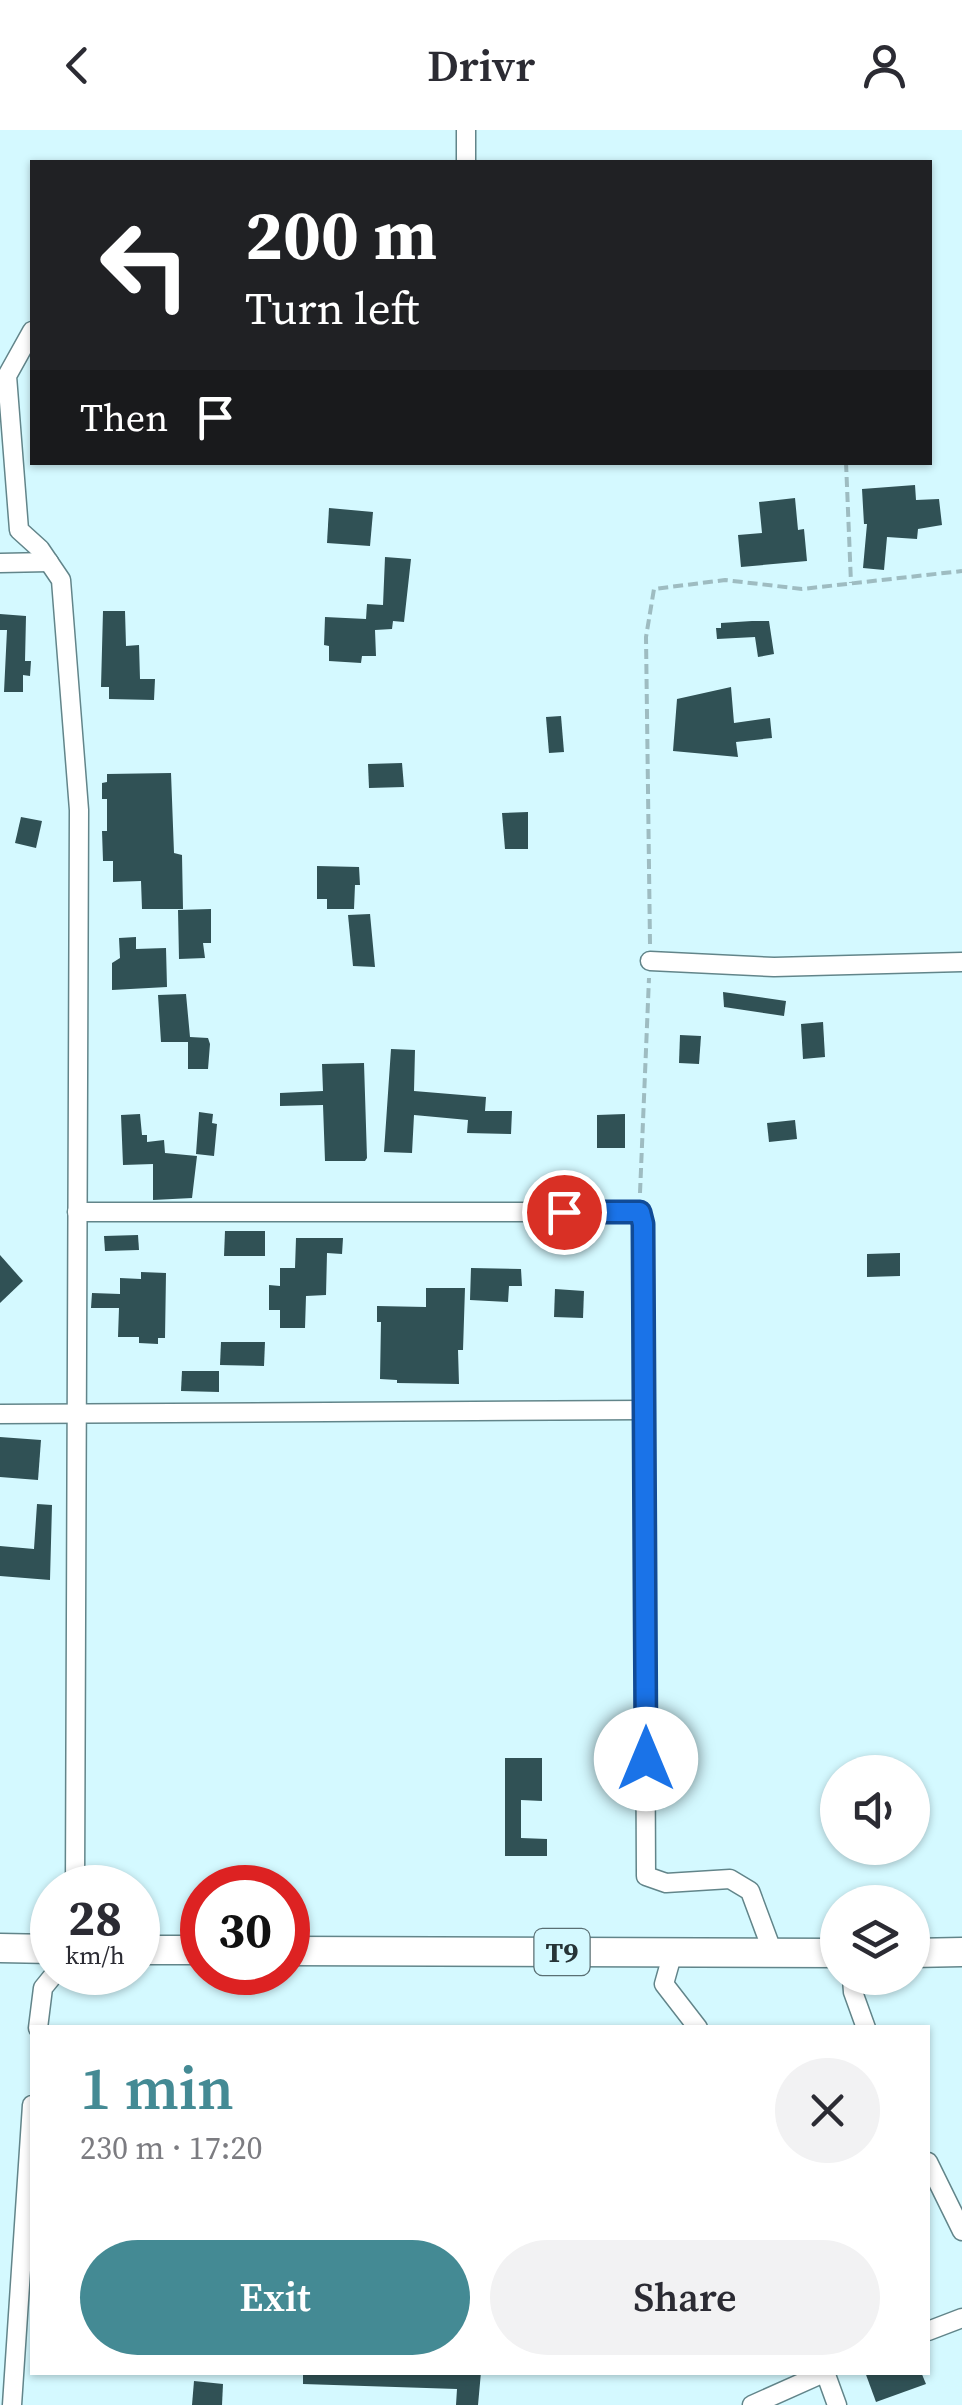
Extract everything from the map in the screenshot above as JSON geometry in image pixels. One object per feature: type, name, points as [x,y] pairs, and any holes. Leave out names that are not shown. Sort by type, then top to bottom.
[{"type":"highway","points":[[0,1948],[30,1949]]},
{"type":"highway","name":"T9","points":[[310,1950],[820,1953]]},
{"type":"highway","points":[[930,1952],[962,1952]]},
{"type":"street","points":[[466,130],[466,160]]},
{"type":"street","points":[[30,335],[7,376],[16,505],[19,530],[40,549],[61,580],[78,810],[76,1865]]},
{"type":"street","points":[[0,563],[49,562]]},
{"type":"street","points":[[650,961],[774,967],[962,962]]},
{"type":"street","points":[[77,1212],[640,1212],[646,1876],[666,1883],[730,1880],[750,1891],[773,1952]]},
{"type":"street","points":[[0,1414],[644,1410]]},
{"type":"street","points":[[674,1952],[664,1984],[696,2025]]},
{"type":"street","points":[[38,2025],[42,1995]]},
{"type":"street","points":[[855,1995],[865,2025]]},
{"type":"street","points":[[12,2405],[30,2135]]},
{"type":"street","points":[[930,2166],[962,2231]]},
{"type":"street","points":[[930,2331],[962,2318]]},
{"type":"street","points":[[752,2405],[820,2375]]},
{"type":"street","points":[[826,2375],[838,2405]]},
{"type":"path","points":[[846,465],[850,583]]},
{"type":"path","points":[[648,708],[646,637],[654,589],[725,580],[802,589],[962,571]]},
{"type":"building","points":[[915,485],[916,500],[939,499],[942,525],[918,529],[917,539],[887,537],[884,570],[863,568],[867,524],[862,489]]},
{"type":"building","points":[[795,498],[798,530],[804,529],[807,561],[741,567],[738,535],[762,533],[759,502]]},
{"type":"building","points":[[329,508],[373,512],[370,546],[327,543]]},
{"type":"building","points":[[385,557],[411,559],[404,622],[393,621],[392,629],[375,630],[376,656],[362,656],[361,663],[329,661],[329,646],[324,645],[325,617],[366,619],[367,604],[383,605]]},
{"type":"building","points":[[103,611],[125,611],[126,646],[139,645],[140,679],[155,679],[154,700],[109,699],[109,687],[101,687]]},
{"type":"building","points":[[0,614],[26,616],[25,661],[31,661],[30,676],[23,675],[23,692],[4,692],[7,630],[0,630]]},
{"type":"building","points":[[769,621],[774,654],[758,657],[755,637],[717,639],[716,628],[721,628],[721,623]]},
{"type":"building","points":[[731,687],[734,723],[770,718],[772,738],[736,742],[738,757],[673,751],[677,699]]},
{"type":"building","points":[[561,716],[564,752],[549,753],[546,717]]},
{"type":"building","points":[[402,763],[404,787],[369,788],[368,764]]},
{"type":"building","points":[[171,773],[174,853],[182,855],[183,909],[142,909],[141,881],[113,882],[113,861],[103,861],[107,799],[102,799],[102,783],[107,782],[107,774]]},
{"type":"building","points":[[528,812],[528,849],[505,849],[502,813]]},
{"type":"building","points":[[21,817],[42,821],[36,848],[15,843]]},
{"type":"building","points":[[317,866],[359,867],[360,885],[355,885],[354,909],[327,909],[327,899],[317,899]]},
{"type":"building","points":[[211,909],[211,943],[203,943],[205,958],[179,959],[178,910]]},
{"type":"building","points":[[370,914],[375,967],[353,966],[348,915]]},
{"type":"building","points":[[136,937],[136,949],[166,948],[167,987],[112,990],[112,963],[120,958],[119,938]]},
{"type":"building","points":[[723,992],[786,1001],[784,1016],[724,1007]]},
{"type":"building","points":[[186,994],[190,1037],[208,1038],[210,1044],[208,1069],[188,1069],[188,1042],[161,1042],[158,995]]},
{"type":"building","points":[[823,1022],[825,1057],[803,1059],[801,1024]]},
{"type":"building","points":[[680,1035],[701,1036],[699,1064],[679,1063]]},
{"type":"building","points":[[391,1049],[415,1050],[414,1091],[486,1097],[485,1111],[512,1111],[511,1134],[467,1133],[468,1120],[414,1115],[412,1153],[384,1152]]},
{"type":"building","points":[[364,1063],[367,1158],[325,1161],[323,1105],[280,1106],[280,1093],[323,1091],[322,1064]]},
{"type":"building","points":[[199,1112],[213,1114],[212,1123],[217,1124],[214,1156],[196,1154]]},
{"type":"building","points":[[140,1114],[142,1135],[147,1135],[147,1142],[164,1140],[165,1153],[197,1156],[192,1198],[153,1200],[153,1164],[123,1165],[121,1115]]},
{"type":"building","points":[[625,1114],[625,1148],[597,1148],[597,1115]]},
{"type":"building","points":[[795,1120],[797,1139],[769,1142],[767,1123]]},
{"type":"building","points":[[225,1231],[265,1231],[265,1256],[224,1256]]},
{"type":"building","points":[[138,1235],[139,1250],[105,1251],[104,1236]]},
{"type":"building","points":[[296,1238],[343,1238],[342,1254],[327,1253],[326,1295],[306,1296],[305,1328],[280,1328],[280,1310],[269,1310],[269,1285],[280,1286],[280,1268],[295,1268]]},
{"type":"building","points":[[900,1253],[900,1276],[867,1277],[867,1254]]},
{"type":"building","points":[[0,1255],[23,1281],[0,1303]]},
{"type":"building","points":[[471,1268],[521,1269],[522,1286],[509,1286],[508,1302],[470,1300]]},
{"type":"building","points":[[141,1272],[166,1273],[165,1338],[158,1338],[158,1344],[139,1343],[139,1337],[118,1337],[119,1308],[91,1308],[92,1293],[120,1294],[120,1278],[141,1279]]},
{"type":"building","points":[[426,1288],[465,1288],[463,1350],[458,1350],[459,1384],[380,1379],[381,1322],[377,1322],[377,1306],[426,1307]]},
{"type":"building","points":[[555,1289],[584,1291],[583,1318],[554,1317]]},
{"type":"building","points":[[221,1342],[265,1342],[264,1366],[220,1365]]},
{"type":"building","points":[[182,1371],[219,1371],[219,1392],[181,1391]]},
{"type":"building","points":[[0,1437],[41,1440],[38,1480],[0,1477]]},
{"type":"building","points":[[37,1504],[52,1505],[50,1580],[0,1576],[0,1546],[34,1549]]},
{"type":"building","points":[[505,1758],[542,1758],[542,1801],[521,1800],[521,1838],[547,1839],[547,1856],[505,1856]]},
{"type":"building","points":[[303,2375],[481,2375],[478,2405],[456,2405],[457,2389],[303,2384]]},
{"type":"building","points":[[866,2375],[922,2375],[926,2384],[876,2402]]},
{"type":"building","points":[[194,2381],[223,2384],[222,2405],[192,2405]]},
{"type":"route","points":[[564,1212],[640,1212],[643,1224],[646,1759]]}]
